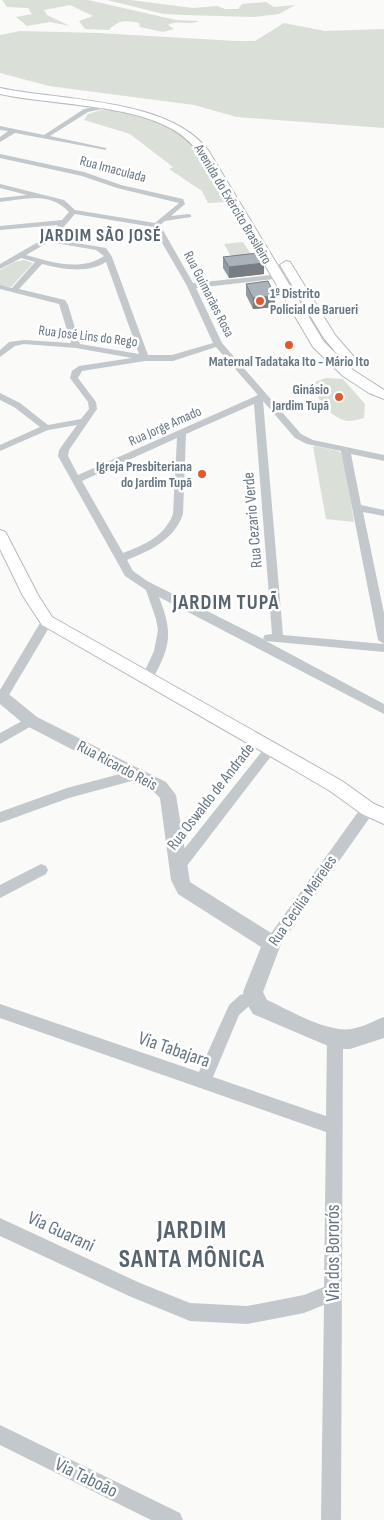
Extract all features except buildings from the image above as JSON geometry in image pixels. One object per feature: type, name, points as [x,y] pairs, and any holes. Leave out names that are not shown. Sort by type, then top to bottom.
[{"type":"main road","name":"Avenida do Exército Brasileiro","points":[[0,86],[133,106],[167,116],[194,128],[209,142],[223,161]]},
{"type":"main road","name":"Avenida do Exército Brasileiro","points":[[0,91],[85,107],[119,108],[164,120],[176,126],[197,142],[254,234],[306,327],[328,356],[358,381],[384,395]]},
{"type":"main road","points":[[119,108],[133,106]]},
{"type":"main road","name":"Avenida do Exército Brasileiro","points":[[279,254],[330,337],[340,350],[354,362]]},
{"type":"main road","points":[[0,534],[31,596],[47,621],[148,677],[336,786],[368,809],[384,816]]},
{"type":"street","points":[[45,137],[85,107]]},
{"type":"street","points":[[0,128],[104,149]]},
{"type":"street","points":[[0,140],[13,130]]},
{"type":"street","name":"Rua Imaculada","points":[[0,156],[84,174],[119,187],[181,200],[183,203],[165,219],[156,224]]},
{"type":"street","points":[[0,186],[62,202],[73,212],[156,224]]},
{"type":"street","points":[[0,200],[41,196]]},
{"type":"street","points":[[0,267],[48,240],[73,212]]},
{"type":"street","points":[[165,219],[189,216]]},
{"type":"street","points":[[0,228],[65,222]]},
{"type":"street","name":"Rua Guimarães Rosa","points":[[156,224],[191,286],[218,344],[261,398],[303,440],[384,458]]},
{"type":"street","points":[[48,240],[103,250],[108,257],[145,358]]},
{"type":"street","points":[[20,256],[82,267],[99,263],[108,257]]},
{"type":"street","points":[[13,291],[40,261]]},
{"type":"street","points":[[191,286],[292,276]]},
{"type":"street","points":[[0,287],[55,300],[64,305],[76,346]]},
{"type":"street","points":[[0,339],[17,343]]},
{"type":"street","name":"Rua José Lins do Rego","points":[[0,354],[17,343],[76,346],[145,358]]},
{"type":"street","points":[[218,344],[173,358],[145,358],[79,369],[75,373],[74,378],[92,402],[93,409],[64,450],[63,456],[129,573],[151,589],[249,637],[384,709]]},
{"type":"street","points":[[0,396],[17,405],[46,428]]},
{"type":"street","name":"Rua Jorge Amado","points":[[77,479],[261,398]]},
{"type":"street","name":"Rua Cezario Verde","points":[[261,398],[278,638]]},
{"type":"street","points":[[0,448],[46,428],[86,421]]},
{"type":"street","points":[[122,558],[169,532],[176,524],[182,434]]},
{"type":"street","points":[[345,449],[384,640]]},
{"type":"street","points":[[356,506],[384,513]]},
{"type":"street","points":[[148,677],[161,648],[163,638],[163,624],[151,589]]},
{"type":"street","points":[[1,696],[47,621]]},
{"type":"street","points":[[249,637],[384,648]]},
{"type":"street","name":"Rua Ricardo Reis","points":[[1,696],[31,721],[160,787],[168,795],[178,867],[184,888],[272,944]]},
{"type":"street","points":[[0,739],[31,721]]},
{"type":"street","name":"Rua Oswaldo de Andrade","points":[[178,867],[270,748]]},
{"type":"street","points":[[0,818],[66,793],[135,775]]},
{"type":"street","name":"Rua Cecília Meireles","points":[[254,998],[256,984],[272,944],[368,809]]},
{"type":"street","points":[[0,892],[41,870]]},
{"type":"street","points":[[203,1081],[234,1010],[245,1000],[254,998],[260,1007],[335,1039],[350,1039],[366,1035],[384,1026]]},
{"type":"street","name":"Via Tabajara","points":[[0,1010],[334,1127]]},
{"type":"street","name":"Via dos Bororós","points":[[331,1520],[335,1039]]},
{"type":"street","name":"Via Guarani","points":[[0,1227],[135,1290],[190,1312],[247,1315],[304,1304],[333,1293]]},
{"type":"street","name":"Via Taboão","points":[[0,1435],[173,1520]]},
{"type":"shaded area","points":[[2,0],[88,0],[176,20],[199,21],[172,23],[168,25],[174,29],[163,32],[140,27],[139,23],[126,21],[116,24],[109,30],[85,29],[79,21],[93,16],[70,5],[44,10],[47,15],[70,26],[50,22],[27,26],[16,17],[32,14],[28,8],[7,7]]},
{"type":"shaded area","points":[[107,0],[130,0],[193,8],[217,6],[225,9],[238,9],[242,4],[266,2],[274,7],[295,5],[279,14],[254,17],[164,14]]},
{"type":"shaded area","points":[[284,23],[325,31],[384,29],[384,128],[237,117],[194,105],[49,86],[0,73],[0,35],[20,31],[255,41]]},
{"type":"shaded area","points":[[101,110],[138,115],[151,119],[175,130],[185,137],[203,157],[227,202],[208,203],[202,191],[169,169],[173,167],[130,134],[84,120],[88,114]]},
{"type":"shaded area","points":[[243,242],[252,256],[232,258],[224,244]]},
{"type":"shaded area","points":[[24,260],[33,263],[11,287],[0,286],[0,270],[14,262]]},
{"type":"shaded area","name":"Ginásio Jardim Tupã","points":[[326,378],[343,379],[365,404],[364,418],[348,421],[336,416],[325,407],[312,383]]},
{"type":"shaded area","points":[[316,446],[343,454],[354,522],[326,519],[313,447]]},
{"type":"place","name":"1º Distrito Policial de Barueri","points":[[260,301]]},
{"type":"place","name":"Maternal Tadataka Ito - Mário Ito","points":[[289,345]]},
{"type":"place","name":"Ginásio Jardim Tupã","points":[[339,397]]},
{"type":"place","name":"Igreja Presbiteriana do Jardim Tupã","points":[[202,474]]},
{"type":"district","name":"JARDIM SÃO JOSÉ","points":[[101,235]]},
{"type":"district","name":"JARDIM TUPÃ","points":[[226,602]]},
{"type":"district","name":"JARDIM SANTA MÔNICA","points":[[192,1244]]}]
